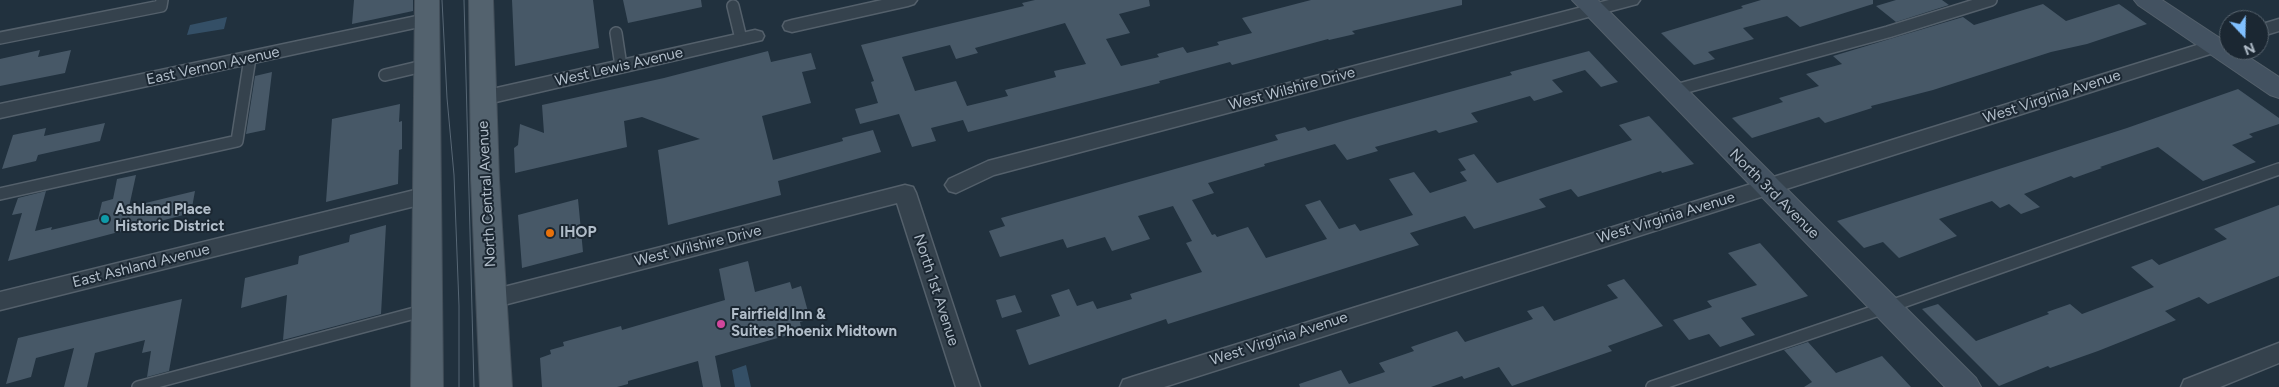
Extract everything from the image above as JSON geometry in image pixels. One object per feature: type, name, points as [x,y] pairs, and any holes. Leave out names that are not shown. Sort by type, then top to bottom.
[{"type":"main road","name":"North Central Avenue","points":[[481,0],[483,98],[496,387]]},
{"type":"main road","points":[[427,10],[427,387]]},
{"type":"street","points":[[792,26],[908,0]]},
{"type":"street","name":"West Wilshire Drive","points":[[956,185],[988,169],[1589,5],[1631,0]]},
{"type":"street","points":[[2146,0],[2219,42]]},
{"type":"street","name":"North 3rd Avenue","points":[[1589,5],[1965,387]]},
{"type":"street","name":"East Vernon Avenue","points":[[0,111],[250,58],[427,10]]},
{"type":"street","name":"West Lewis Avenue","points":[[483,98],[748,37]]},
{"type":"street","name":"West Virginia Avenue","points":[[1132,387],[2219,44]]},
{"type":"street","points":[[2242,60],[2279,89]]},
{"type":"street","name":"West Wilshire Drive","points":[[492,299],[904,193]]},
{"type":"street","name":"North 1st Avenue","points":[[904,193],[968,387]]},
{"type":"street","name":"East Ashland Avenue","points":[[0,301],[427,195]]},
{"type":"street","points":[[2193,387],[2279,352]]},
{"type":"lane","points":[[0,38],[161,6],[162,0]]},
{"type":"lane","points":[[1672,91],[1888,32],[1991,0]]},
{"type":"lane","points":[[733,6],[748,37]]},
{"type":"lane","points":[[616,33],[621,66]]},
{"type":"lane","points":[[0,194],[237,142],[250,58]]},
{"type":"lane","points":[[385,75],[427,66]]},
{"type":"lane","points":[[1652,387],[1887,307],[2279,169]]},
{"type":"lane","points":[[138,387],[428,310]]},
{"type":"water","points":[[227,17],[224,29],[187,35],[190,25]]},
{"type":"water","points":[[746,365],[751,387],[735,387],[732,370]]},
{"type":"building","points":[[354,0],[413,0],[413,11],[352,24]]},
{"type":"building","points":[[512,0],[593,0],[599,48],[515,66]]},
{"type":"building","points":[[623,0],[701,0],[702,7],[628,23]]},
{"type":"building","points":[[1035,0],[1149,0],[1150,6],[1119,14],[1130,33],[1106,39],[1121,66],[1159,57],[1157,54],[1183,47],[1187,53],[1219,45],[1217,42],[1252,33],[1242,18],[1311,0],[1462,0],[1462,5],[1352,31],[1355,34],[1328,39],[1232,65],[1230,62],[1159,81],[1160,83],[968,132],[963,120],[931,128],[936,141],[912,147],[899,114],[860,124],[855,109],[878,103],[871,82],[874,81],[861,45],[1024,6],[1022,3]],"holes":[[[1065,23],[1086,64],[1054,71],[1056,77],[1005,90],[1008,96],[967,106],[956,81],[915,91],[902,57],[950,45],[956,59],[978,53],[975,48]]]},
{"type":"building","points":[[1761,0],[1873,0],[1873,4],[1800,27],[1787,16],[1743,28],[1754,39],[1708,52],[1715,59],[1694,65],[1661,33],[1743,8],[1741,6]]},
{"type":"building","points":[[1896,0],[1942,0],[1949,5],[1896,22],[1876,6]]},
{"type":"building","points":[[2043,4],[2066,21],[2119,4],[2147,24],[2087,44],[2051,52],[1933,90],[1871,106],[1872,108],[1825,123],[1819,117],[1752,138],[1732,118],[1783,102],[1779,98],[1819,86],[1806,74],[1842,64],[1833,56],[1963,17],[1974,25]]},
{"type":"building","points":[[40,50],[38,57],[71,50],[65,73],[0,86],[0,59]]},
{"type":"building","points":[[768,51],[771,62],[811,53],[816,69],[802,72],[811,103],[762,116],[773,160],[843,141],[842,138],[873,130],[881,152],[778,181],[781,195],[668,225],[658,150],[700,139],[642,117],[624,121],[627,147],[515,173],[514,148],[518,145],[520,124],[544,133],[542,105],[664,78]]},
{"type":"building","points":[[1589,51],[1618,82],[1601,87],[1585,70],[1552,80],[1563,92],[1534,101],[1530,96],[1471,113],[1478,122],[1439,133],[1436,130],[1375,147],[1378,151],[1347,160],[1335,144],[1264,164],[1265,166],[1208,183],[1214,193],[1192,200],[1212,235],[1215,234],[1217,237],[1248,227],[1266,258],[1327,239],[1305,205],[1320,200],[1339,229],[1355,224],[1360,231],[1413,215],[1389,179],[1414,172],[1430,193],[1467,181],[1460,172],[1466,170],[1458,159],[1474,154],[1497,183],[1632,140],[1619,125],[1649,116],[1694,164],[1662,173],[1661,171],[1578,197],[1571,189],[1539,199],[1546,207],[1474,229],[1465,216],[1410,233],[1419,245],[1168,324],[1166,319],[1029,365],[1016,330],[1060,316],[1051,295],[1069,289],[1077,306],[1093,301],[1097,309],[1132,299],[1130,294],[1202,272],[1186,243],[1192,241],[1173,206],[1138,216],[1150,239],[1112,251],[1105,237],[1067,248],[1063,239],[1000,257],[989,231],[1005,226],[1001,218],[1278,140],[1275,135],[1305,127],[1308,131],[1512,75],[1510,72]]},
{"type":"building","points":[[272,72],[265,130],[246,134],[255,76]]},
{"type":"building","points":[[2238,89],[2279,118],[2279,124],[2249,134],[2253,137],[2232,145],[2256,162],[2203,181],[2158,147],[2024,194],[2040,207],[2021,214],[2009,204],[2000,208],[1992,201],[1939,219],[1957,236],[1899,258],[1883,242],[1864,248],[1837,221],[2127,128]]},
{"type":"building","points":[[400,104],[399,122],[402,121],[402,149],[399,150],[398,184],[326,202],[332,119]]},
{"type":"building","points":[[105,123],[100,141],[38,155],[36,161],[2,169],[13,135],[46,128],[44,136]]},
{"type":"building","points":[[136,175],[129,207],[195,191],[191,213],[8,261],[22,213],[12,215],[18,198],[46,191],[35,231],[52,227],[51,230],[98,219],[102,202],[113,199],[117,179]]},
{"type":"building","name":"IHOP","points":[[578,199],[583,252],[522,268],[518,215]]},
{"type":"building","points":[[2279,205],[2279,276],[2208,304],[2199,297],[2165,311],[2176,320],[2098,351],[2050,368],[2048,366],[1999,386],[1922,309],[1938,304],[1976,341],[2049,314],[2047,312],[2070,304],[2082,314],[2154,287],[2131,267],[2152,259],[2159,265],[2227,239],[2214,229]]},
{"type":"building","points":[[386,225],[381,314],[283,340],[287,295],[241,308],[245,278],[298,264],[299,256],[349,242],[350,235]]},
{"type":"building","points":[[1760,243],[1808,296],[1741,318],[1755,335],[1720,347],[1709,334],[1689,340],[1673,320],[1712,307],[1707,301],[1757,285],[1728,253]]},
{"type":"building","name":"Fairfield Inn & Suites Phoenix Midtown","points":[[748,261],[755,292],[790,282],[792,289],[801,286],[810,319],[800,322],[802,331],[715,356],[721,387],[703,387],[698,361],[628,381],[628,384],[617,387],[542,387],[540,358],[551,354],[550,350],[564,346],[563,342],[621,326],[622,330],[725,300],[719,269]]},
{"type":"building","points":[[1624,279],[1663,326],[1608,346],[1612,351],[1512,386],[1499,367],[1464,379],[1462,376],[1431,387],[1300,387],[1299,384],[1341,370],[1349,384],[1385,372],[1379,363],[1414,351],[1411,347],[1457,331],[1465,342],[1533,319],[1527,311],[1543,306],[1554,321],[1618,298],[1607,285]]},
{"type":"building","points":[[1015,295],[1022,312],[1002,318],[996,300]]},
{"type":"building","points":[[182,299],[169,371],[147,377],[151,351],[142,353],[145,340],[95,353],[87,387],[64,387],[74,348],[36,358],[31,377],[6,384],[18,338]]},
{"type":"building","points":[[1808,342],[1836,373],[1882,356],[1911,387],[1804,387],[1812,382],[1784,350]]},
{"type":"tram line","points":[[442,0],[447,98],[454,175],[459,306],[459,387]]},
{"type":"tram line","points":[[464,0],[474,387]]},
{"type":"place","name":"Ashland Place Historic District","points":[[105,219]]},
{"type":"place","name":"IHOP","points":[[550,233]]},
{"type":"place","name":"Fairfield Inn & Suites Phoenix Midtown","points":[[721,324]]}]
